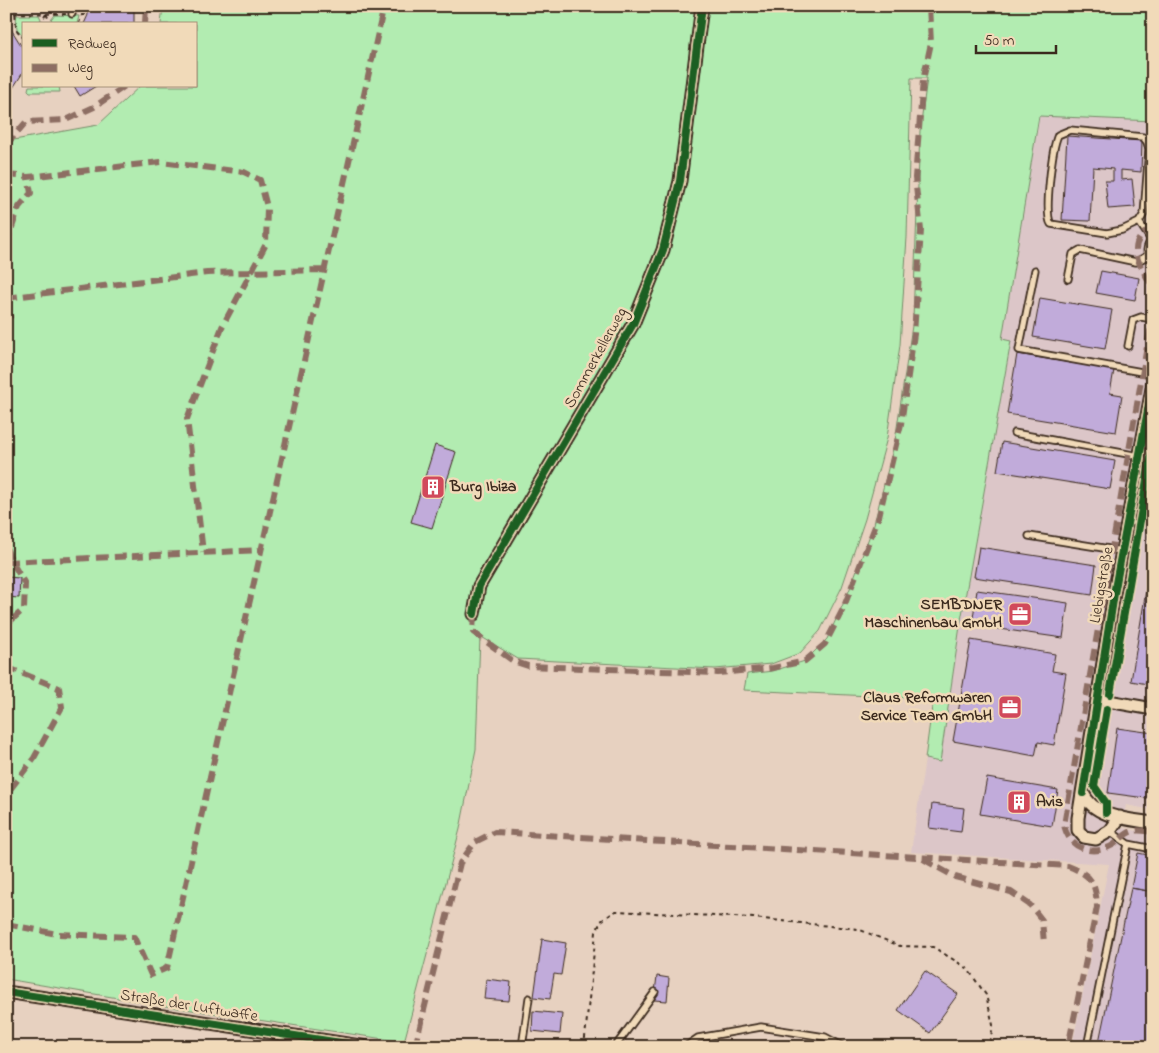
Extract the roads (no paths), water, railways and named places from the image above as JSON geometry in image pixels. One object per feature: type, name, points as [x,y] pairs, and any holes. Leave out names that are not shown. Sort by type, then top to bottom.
[{"type":"street","name":"Sommerkellerweg","points":[[474,614],[480,586],[633,324],[663,250],[680,181],[702,6]]},
{"type":"street","name":"Liebigstraße","points":[[1110,831],[1096,839],[1084,837],[1080,833],[1078,822],[1122,551],[1153,382]]},
{"type":"street","points":[[1097,699],[1153,709]]},
{"type":"street","points":[[1083,793],[1091,806],[1120,817],[1153,823]]},
{"type":"street","points":[[1110,831],[1120,817]]},
{"type":"street","name":"Straße der Luftwaffe","points":[[6,992],[367,1047]]},
{"type":"lane","points":[[72,14],[73,6]]},
{"type":"lane","points":[[1070,130],[1143,137],[1148,142],[1144,214],[1139,222],[1107,233],[1051,224],[1048,218],[1053,146],[1058,135],[1070,130]]},
{"type":"lane","points":[[1139,222],[1152,240],[1147,245],[1147,256],[1153,264]]},
{"type":"lane","points":[[1068,279],[1073,254],[1080,250],[1136,262],[1147,256]]},
{"type":"lane","points":[[1035,270],[1019,350],[1153,374]]},
{"type":"lane","points":[[1128,346],[1133,320],[1141,317],[1153,319]]},
{"type":"lane","points":[[1014,433],[1139,456]]},
{"type":"lane","points":[[1029,536],[1122,551]]},
{"type":"lane","points":[[1110,831],[1128,844],[1153,849]]},
{"type":"lane","points":[[1087,1047],[1128,844]]},
{"type":"lane","points":[[615,1047],[655,992]]},
{"type":"lane","points":[[522,1047],[529,998]]},
{"type":"lane","points":[[684,1047],[698,1038],[762,1027],[825,1037],[844,1047]]},
{"type":"place","name":"Burg Ibiza","points":[[433,487]]},
{"type":"place","name":"SEMBDNER Maschinenbau GmbH","points":[[1020,614]]},
{"type":"place","name":"Claus Reformwaren Service Team GmbH","points":[[1010,707]]},
{"type":"place","name":"Avis","points":[[1019,802]]}]
